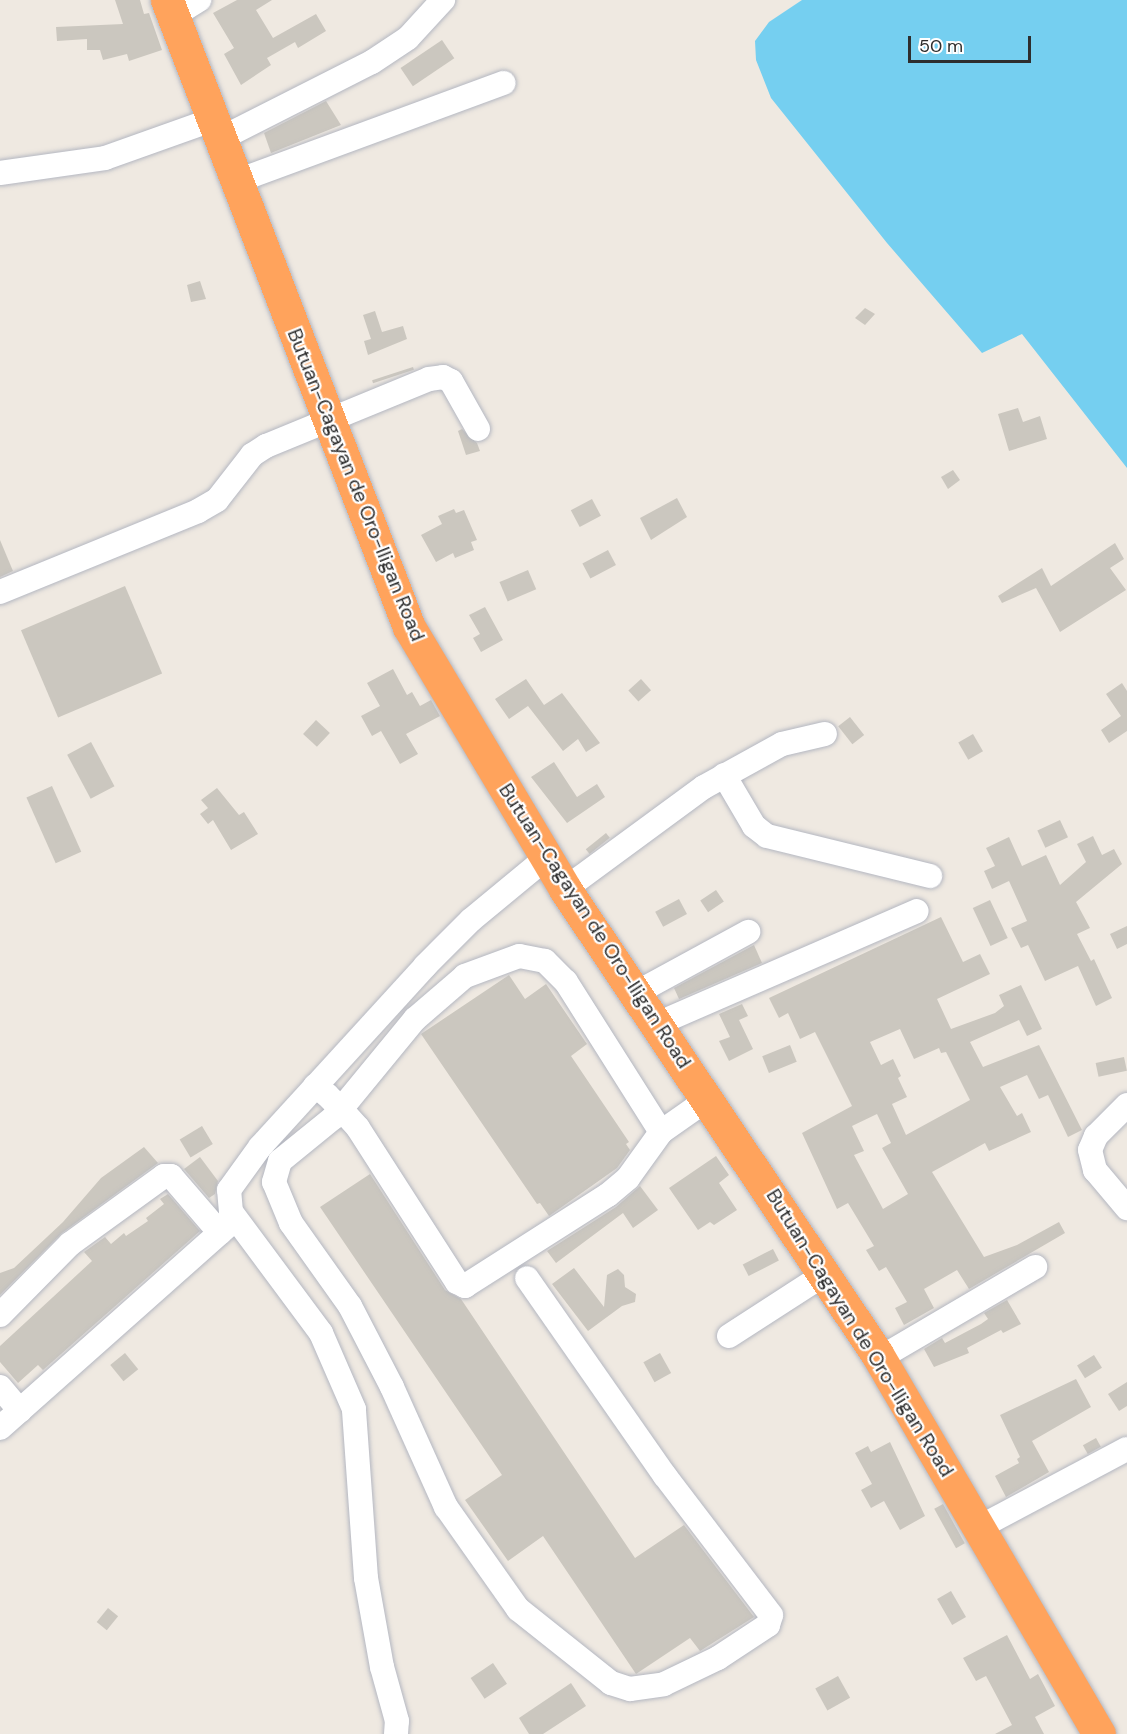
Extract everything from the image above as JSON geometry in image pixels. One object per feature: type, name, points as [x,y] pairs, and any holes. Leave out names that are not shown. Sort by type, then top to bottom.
[{"type":"highway","name":"Butuan-Cagayan de Oro-Iligan Road","points":[[179,5],[216,130],[409,627],[565,889],[880,1358],[1100,1734]]},
{"type":"street","points":[[0,174],[105,158],[216,130],[372,62],[408,38],[443,0]]},
{"type":"street","points":[[237,181],[504,83]]},
{"type":"street","points":[[0,592],[198,511],[217,500],[252,455],[328,420],[443,377],[451,381],[478,429]]},
{"type":"street","points":[[565,889],[724,775],[782,744],[825,734]]},
{"type":"street","points":[[724,775],[754,826],[766,836],[930,876]]},
{"type":"street","points":[[0,1428],[228,1226],[229,1190],[235,1178],[315,1086],[471,920],[546,858]]},
{"type":"street","points":[[657,1024],[917,911]]},
{"type":"street","points":[[636,993],[748,932]]},
{"type":"street","points":[[527,1278],[665,1476],[771,1615],[768,1625],[718,1658],[664,1684],[630,1689],[611,1683],[518,1609],[446,1507],[392,1387],[350,1306],[291,1223],[274,1182],[280,1161],[341,1109],[415,1019],[465,976],[519,956],[545,961],[566,982],[661,1132]]},
{"type":"street","points":[[315,1086],[358,1128],[457,1282],[465,1286],[608,1195],[628,1178],[661,1132],[708,1099]]},
{"type":"street","points":[[1127,1105],[1096,1136],[1090,1150],[1095,1170],[1127,1208]]},
{"type":"street","points":[[0,1315],[70,1244],[164,1176],[171,1176],[228,1226],[321,1333],[354,1409],[364,1568],[382,1667],[397,1721],[396,1734]]},
{"type":"street","points":[[880,1358],[1035,1267]]},
{"type":"street","points":[[729,1336],[825,1274]]},
{"type":"street","points":[[0,1388],[20,1411]]},
{"type":"street","points":[[980,1527],[1127,1449]]},
{"type":"water","points":[[802,0],[1127,0],[1127,468],[1022,334],[982,353],[887,243],[771,98],[756,60],[755,41],[769,22]]},
{"type":"building","points":[[115,0],[140,0],[144,14],[149,13],[162,50],[129,61],[127,54],[103,60],[100,50],[87,50],[87,39],[57,41],[56,27],[123,24]]},
{"type":"building","points":[[237,0],[272,0],[256,10],[273,38],[316,14],[326,31],[298,48],[295,42],[267,58],[271,65],[241,85],[224,54],[234,48],[213,13]]},
{"type":"building","points":[[442,40],[454,58],[413,86],[401,68]]},
{"type":"building","points":[[326,101],[341,125],[271,153],[264,133]]},
{"type":"building","points":[[200,281],[206,299],[191,302],[187,285]]},
{"type":"building","points":[[865,308],[875,314],[865,325],[855,318]]},
{"type":"building","points":[[375,311],[382,332],[403,326],[407,339],[368,355],[364,341],[371,339],[363,315]]},
{"type":"building","points":[[413,367],[414,370],[373,383],[372,380]]},
{"type":"building","points":[[1018,408],[1023,422],[1040,416],[1047,439],[1009,451],[998,414]]},
{"type":"building","points":[[462,429],[477,443],[480,451],[466,455],[458,431]]},
{"type":"building","points":[[953,470],[960,480],[948,489],[941,477]]},
{"type":"building","points":[[677,498],[687,517],[651,540],[640,518]]},
{"type":"building","points":[[592,499],[601,516],[580,527],[571,510]]},
{"type":"building","points":[[454,509],[456,513],[464,510],[477,540],[471,542],[474,550],[455,558],[453,553],[436,562],[421,535],[442,524],[438,516]]},
{"type":"building","points":[[0,540],[13,571],[0,577]]},
{"type":"building","points":[[1115,543],[1124,559],[1110,568],[1126,590],[1060,632],[1036,588],[1002,603],[998,596],[1042,568],[1051,586]]},
{"type":"building","points":[[608,550],[616,565],[590,579],[582,564]]},
{"type":"building","points":[[528,570],[536,589],[508,601],[499,582]]},
{"type":"building","points":[[125,586],[162,673],[58,718],[21,630]]},
{"type":"building","points":[[485,607],[503,640],[481,652],[473,638],[480,634],[469,615]]},
{"type":"building","points":[[393,669],[407,695],[412,692],[420,706],[431,700],[440,716],[406,734],[418,754],[400,764],[381,731],[372,736],[361,716],[380,706],[367,683]]},
{"type":"building","points":[[526,679],[544,705],[562,693],[600,743],[586,752],[578,739],[563,751],[528,706],[509,719],[495,699]]},
{"type":"building","points":[[641,679],[651,690],[638,702],[628,690]]},
{"type":"building","points":[[1122,683],[1127,691],[1127,731],[1109,743],[1101,730],[1121,716],[1106,694]]},
{"type":"building","points":[[850,717],[864,735],[852,744],[838,726]]},
{"type":"building","points":[[316,720],[330,733],[317,747],[303,734]]},
{"type":"building","points":[[973,734],[983,751],[968,760],[958,742]]},
{"type":"building","points":[[91,742],[114,786],[91,799],[67,755]]},
{"type":"building","points":[[554,762],[577,797],[597,784],[605,797],[567,823],[531,777]]},
{"type":"building","points":[[52,786],[81,852],[56,863],[26,797]]},
{"type":"building","points":[[217,788],[239,815],[244,812],[258,834],[231,850],[213,820],[208,824],[200,814],[208,808],[201,800]]},
{"type":"building","points":[[1060,820],[1068,837],[1045,848],[1037,831]]},
{"type":"building","points":[[606,833],[610,838],[590,854],[586,849]]},
{"type":"building","points":[[1093,836],[1102,855],[1114,849],[1122,864],[1076,902],[1090,928],[1077,934],[1091,961],[1094,959],[1112,998],[1096,1006],[1078,966],[1045,981],[1028,945],[1021,948],[1011,928],[1027,921],[1009,881],[992,889],[984,871],[995,866],[986,848],[1009,837],[1022,866],[1046,855],[1060,885],[1086,862],[1077,844]]},
{"type":"building","points":[[716,890],[724,902],[708,912],[700,901]]},
{"type":"building","points":[[679,899],[687,914],[663,927],[655,912]]},
{"type":"building","points":[[990,900],[1008,938],[991,946],[973,908]]},
{"type":"building","points":[[941,917],[963,962],[980,954],[990,974],[937,999],[951,1029],[995,1013],[1004,1006],[999,995],[1021,985],[1042,1029],[1027,1036],[1019,1020],[970,1042],[983,1067],[1039,1045],[1082,1130],[1068,1137],[1048,1095],[1039,1099],[1027,1075],[1000,1087],[1017,1116],[1022,1113],[1031,1132],[989,1151],[985,1143],[932,1172],[984,1257],[1017,1245],[1059,1222],[1065,1233],[969,1289],[957,1270],[924,1289],[934,1308],[904,1325],[895,1308],[907,1302],[886,1267],[879,1271],[866,1250],[874,1246],[848,1203],[837,1209],[802,1133],[852,1106],[815,1032],[800,1039],[788,1013],[779,1018],[769,998]],"holes":[[[900,1029],[914,1059],[939,1048],[941,1053],[946,1052],[970,1100],[906,1135],[892,1104],[907,1097],[898,1078],[901,1076],[893,1059],[881,1065],[870,1042]],[[877,1114],[891,1143],[882,1148],[908,1194],[883,1209],[854,1155],[864,1151],[852,1126]]]},
{"type":"building","points":[[1127,926],[1127,944],[1117,949],[1110,934]]},
{"type":"building","points":[[754,945],[762,963],[679,999],[674,988]]},
{"type":"building","points":[[509,975],[525,999],[546,984],[587,1044],[571,1056],[629,1142],[626,1144],[630,1150],[617,1168],[549,1216],[540,1203],[537,1204],[421,1034]]},
{"type":"building","points":[[742,1004],[748,1016],[739,1020],[753,1049],[729,1061],[719,1041],[730,1037],[719,1014]]},
{"type":"building","points":[[790,1045],[797,1062],[769,1073],[762,1056]]},
{"type":"building","points":[[1124,1057],[1127,1071],[1099,1077],[1096,1063]]},
{"type":"building","points":[[202,1126],[213,1144],[191,1157],[180,1139]]},
{"type":"building","points":[[144,1147],[158,1163],[62,1233],[0,1295],[0,1273],[14,1268],[63,1222],[101,1178]]},
{"type":"building","points":[[716,1156],[729,1175],[719,1183],[737,1210],[714,1225],[710,1222],[698,1230],[669,1188]]},
{"type":"building","points":[[200,1157],[218,1181],[215,1194],[209,1198],[184,1169]]},
{"type":"building","points":[[370,1174],[445,1290],[461,1299],[635,1558],[684,1525],[754,1617],[700,1651],[690,1638],[636,1674],[543,1536],[508,1561],[465,1500],[502,1475],[320,1207]]},
{"type":"building","points":[[640,1186],[658,1210],[633,1228],[623,1213],[556,1263],[547,1251],[616,1207]]},
{"type":"building","points":[[168,1194],[200,1231],[43,1370],[38,1365],[18,1383],[0,1362],[0,1346],[92,1261],[84,1252],[105,1237],[111,1244],[124,1233],[126,1236],[148,1221],[146,1218],[164,1204],[160,1199]]},
{"type":"building","points":[[773,1249],[779,1261],[749,1276],[743,1264]]},
{"type":"building","points":[[574,1268],[604,1307],[607,1275],[618,1269],[624,1275],[625,1287],[636,1294],[635,1302],[622,1306],[588,1331],[552,1284]]},
{"type":"building","points":[[1007,1300],[1021,1324],[1003,1333],[1001,1330],[967,1348],[969,1353],[934,1367],[924,1349],[942,1338],[945,1343],[981,1324],[988,1319],[984,1313]]},
{"type":"building","points":[[125,1353],[138,1369],[123,1381],[110,1365]]},
{"type":"building","points":[[660,1353],[671,1373],[655,1382],[643,1362]]},
{"type":"building","points":[[1094,1355],[1102,1368],[1085,1378],[1077,1366]]},
{"type":"building","points":[[1076,1379],[1091,1407],[1032,1441],[1049,1472],[1006,1497],[995,1476],[1019,1463],[1017,1459],[1020,1457],[1000,1415]]},
{"type":"building","points":[[1127,1382],[1127,1406],[1119,1411],[1108,1394]]},
{"type":"building","points":[[1096,1438],[1101,1447],[1088,1454],[1083,1445]]},
{"type":"building","points":[[890,1442],[925,1516],[900,1530],[884,1501],[871,1508],[861,1490],[872,1484],[855,1453],[868,1446],[871,1452]]},
{"type":"building","points":[[943,1504],[965,1543],[956,1548],[934,1509]]},
{"type":"building","points":[[951,1591],[966,1617],[952,1625],[937,1599]]},
{"type":"building","points":[[108,1608],[118,1616],[107,1630],[97,1622]]},
{"type":"building","points":[[1007,1635],[1030,1679],[1038,1674],[1055,1706],[1035,1717],[1044,1734],[995,1734],[1012,1725],[986,1676],[976,1681],[963,1658]]},
{"type":"building","points":[[493,1663],[507,1684],[485,1699],[471,1678]]},
{"type":"building","points":[[838,1676],[850,1698],[827,1710],[815,1689]]},
{"type":"building","points":[[571,1683],[586,1706],[543,1734],[529,1734],[519,1718]]}]
